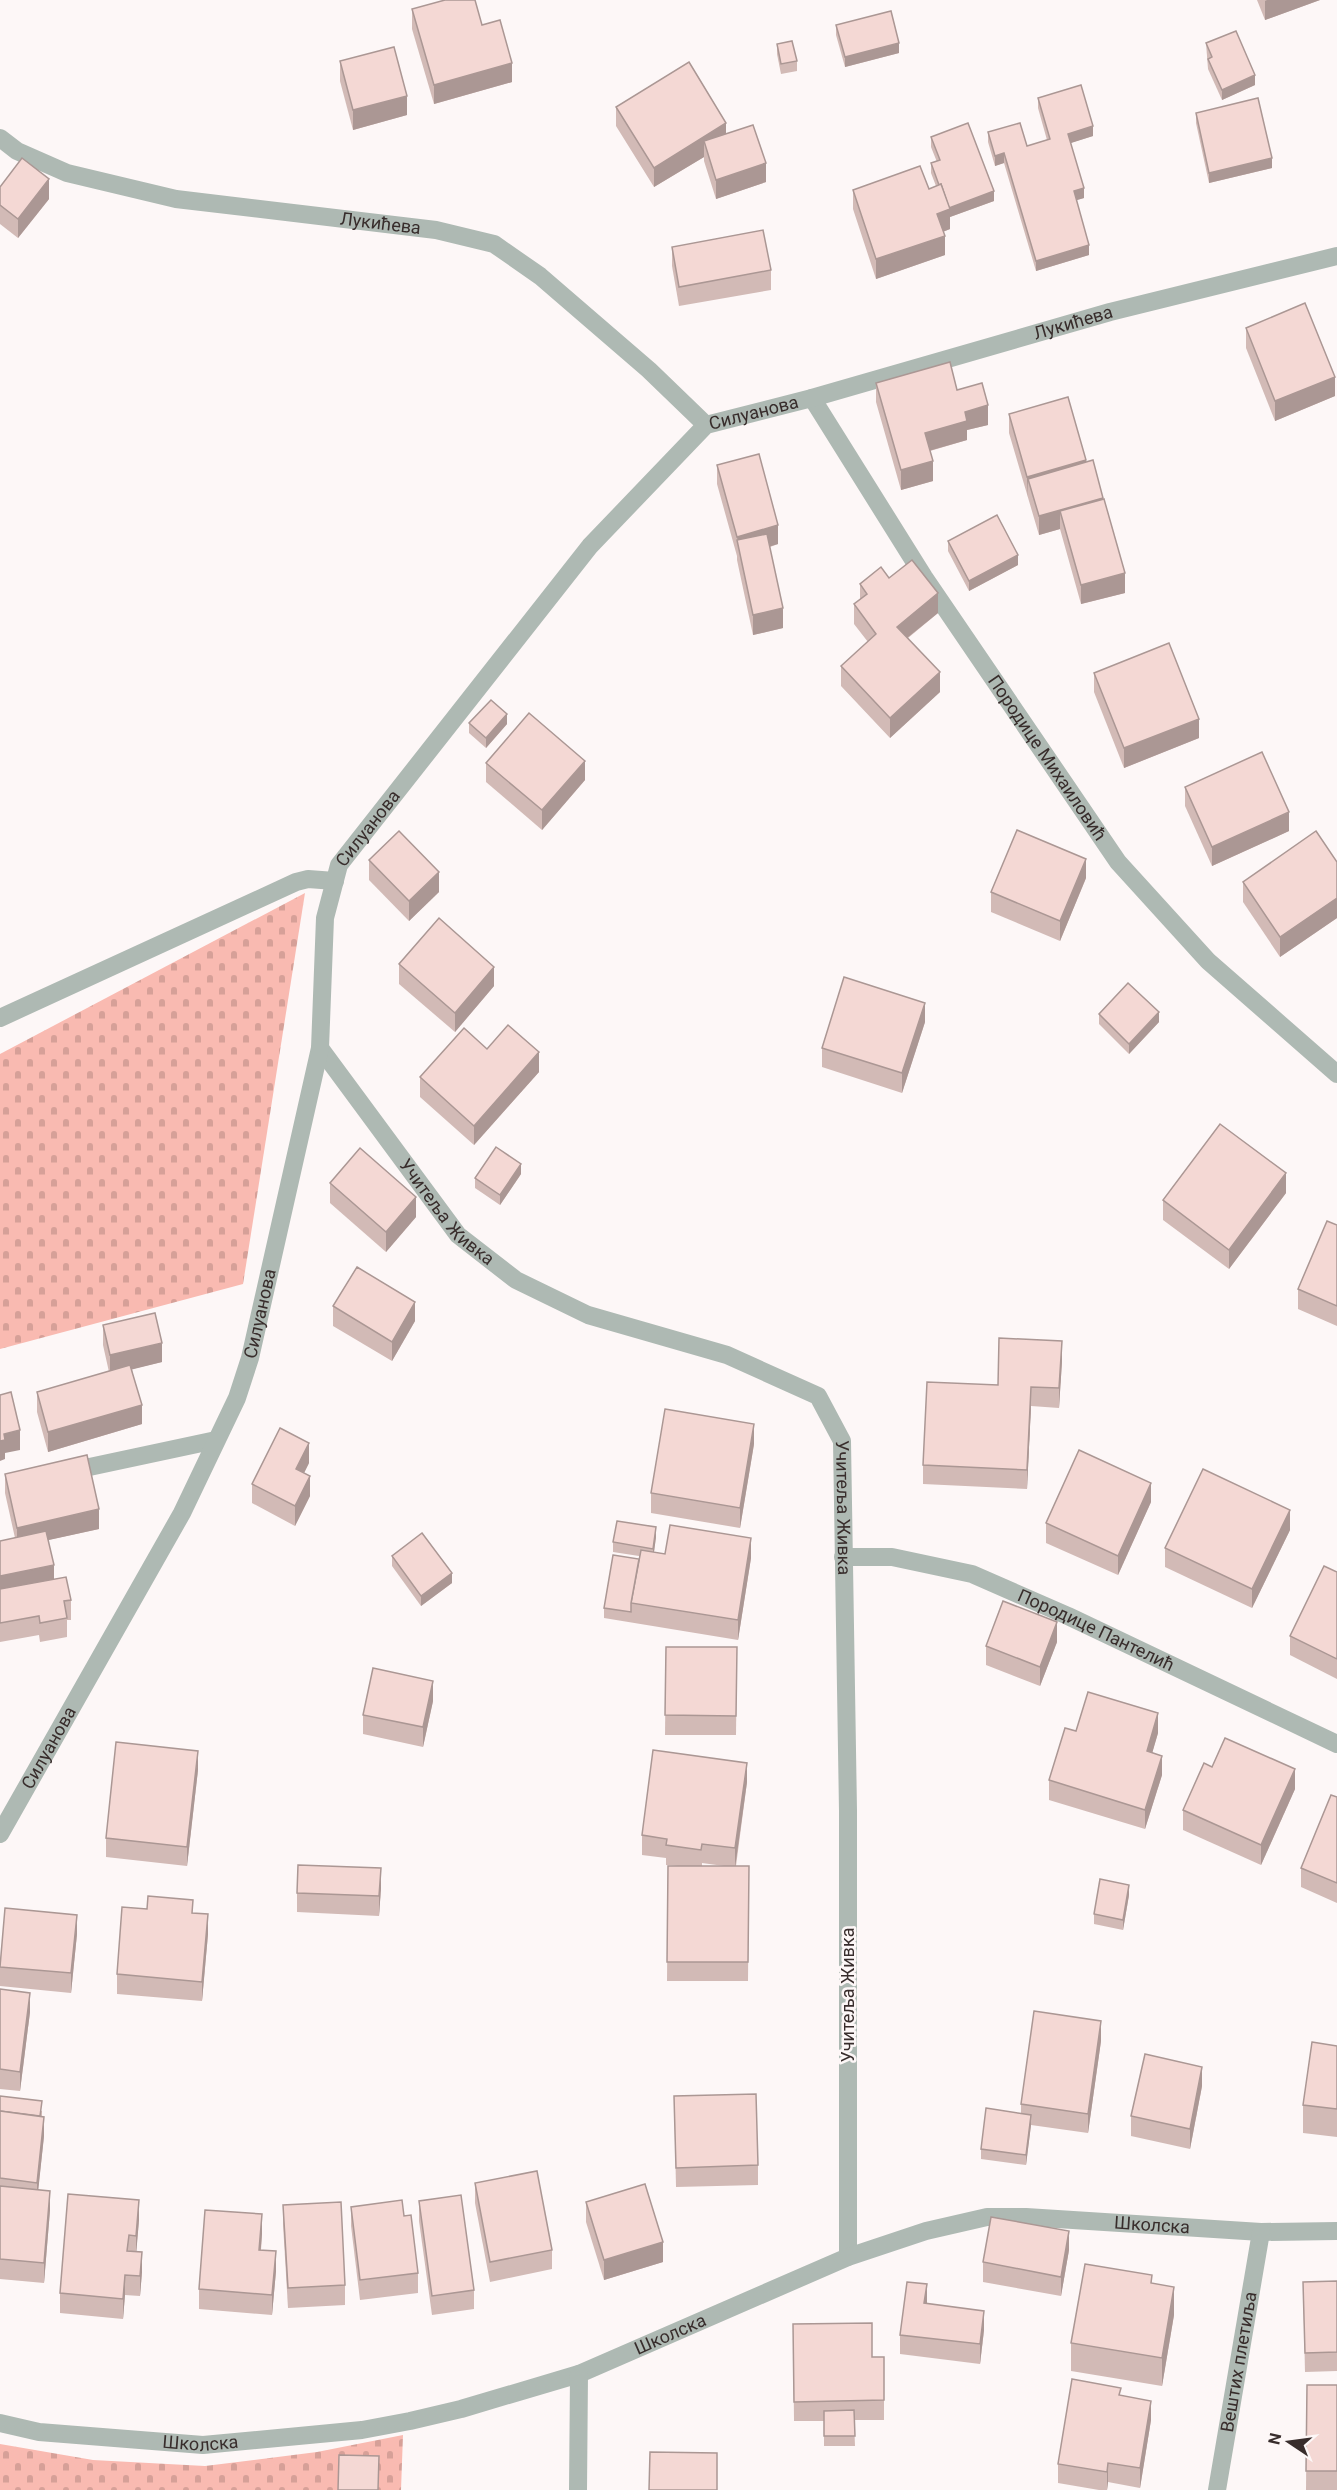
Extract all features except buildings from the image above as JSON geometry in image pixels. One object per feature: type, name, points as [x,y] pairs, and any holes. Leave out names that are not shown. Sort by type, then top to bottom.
[{"type":"street","name":"Лукићева","points":[[0,138],[17,151],[67,173],[176,199],[436,231],[494,244],[540,276],[649,370],[706,425]]},
{"type":"street","name":"Лукићева","points":[[812,398],[1110,312],[1337,256]]},
{"type":"street","name":"Силуанова","points":[[0,1834],[182,1513],[237,1398],[250,1358],[320,1048],[325,918],[339,865],[590,546],[706,425],[812,398]]},
{"type":"street","name":"Породице Михаиловић","points":[[812,398],[924,577],[1118,862],[1208,962],[1337,1074]]},
{"type":"street","points":[[0,1018],[286,886],[308,879],[335,880]]},
{"type":"street","name":"Учитеља Живка","points":[[320,1048],[458,1234],[516,1280],[588,1315],[727,1356],[818,1396],[842,1441],[848,1811],[848,2257]]},
{"type":"street","points":[[45,1477],[216,1440]]},
{"type":"street","name":"Породице Пантелић","points":[[843,1557],[892,1557],[972,1574],[1068,1616],[1337,1744]]},
{"type":"street","name":"Школска","points":[[0,2423],[39,2432],[203,2445],[362,2430],[410,2421],[461,2409],[579,2374],[848,2257],[926,2230],[987,2217],[1026,2217],[1261,2232],[1337,2231]]},
{"type":"street","name":"Вештих плетиља","points":[[1217,2490],[1261,2232]]},
{"type":"street","points":[[578,2490],[579,2374]]},
{"type":"green space","points":[[305,893],[243,1284],[0,1349],[0,1054]]},
{"type":"green space","points":[[403,2435],[401,2490],[0,2490],[0,2444],[93,2460],[205,2466],[317,2452]]}]
